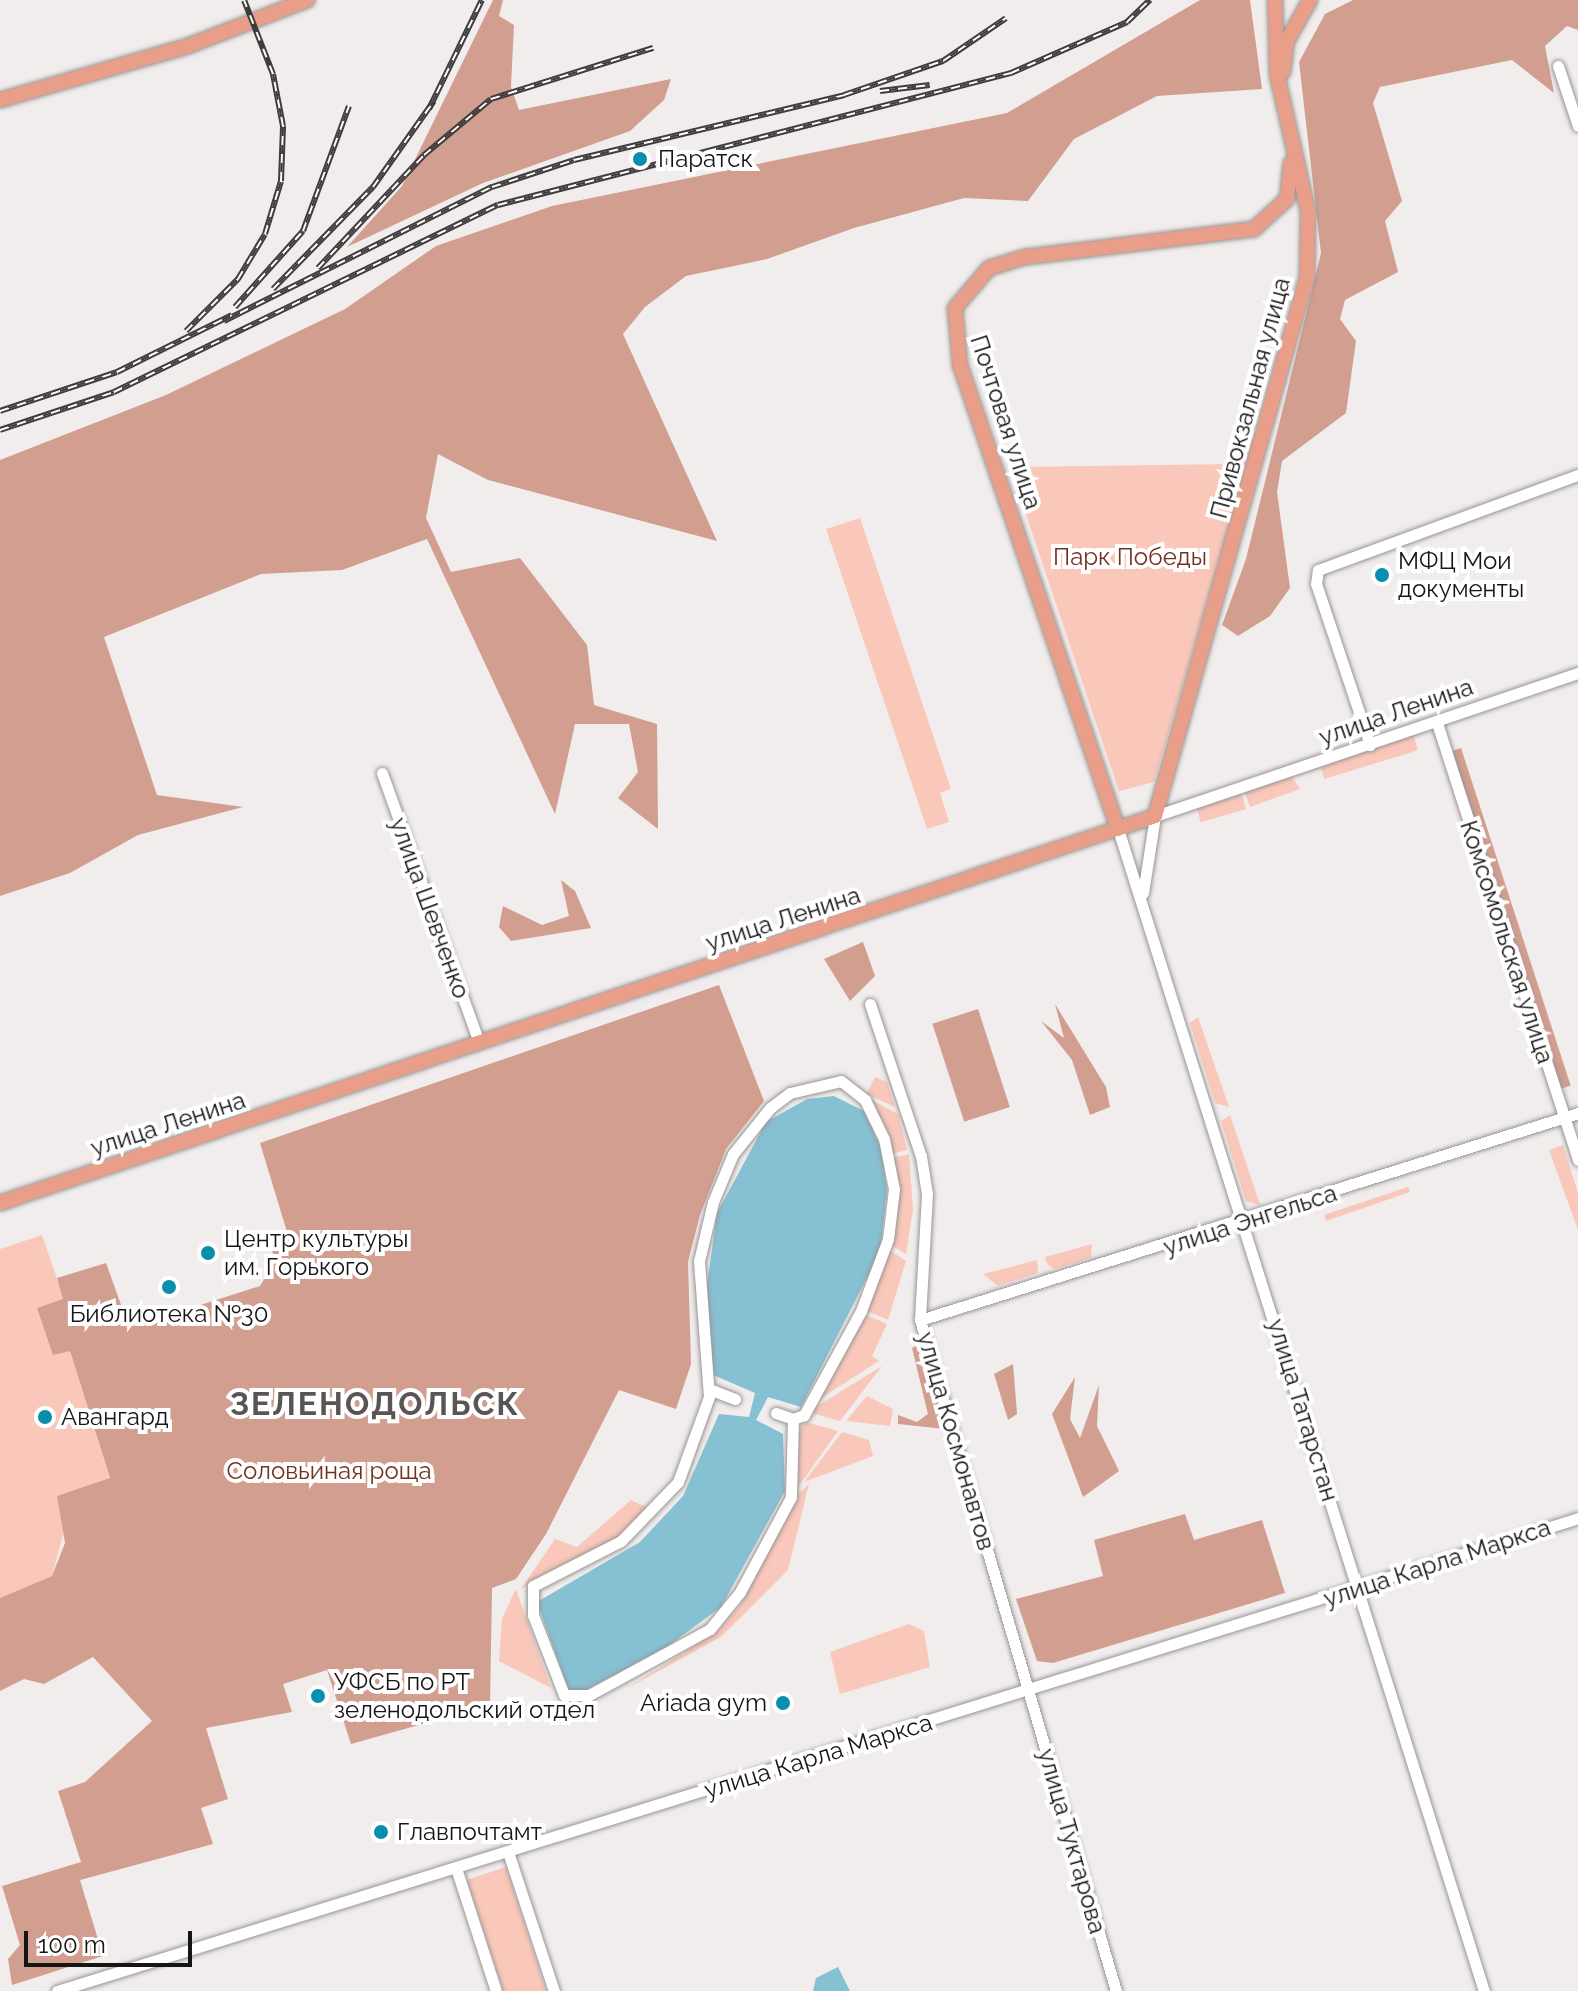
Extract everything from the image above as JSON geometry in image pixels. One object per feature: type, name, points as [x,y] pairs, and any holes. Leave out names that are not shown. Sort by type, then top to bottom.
[{"type":"main road","points":[[0,100],[188,46],[307,0]]},
{"type":"main road","points":[[1275,0],[1281,92],[1288,127]]},
{"type":"main road","points":[[1281,92],[1287,41],[1310,0]]},
{"type":"main road","name":"Привокзальная улица","points":[[1155,816],[1307,277],[1308,211],[1288,127]]},
{"type":"main road","name":"Почтовая улица","points":[[1118,829],[960,365],[955,308],[989,268],[1026,257],[1254,229],[1287,199],[1288,127]]},
{"type":"main road","name":"улица Ленина","points":[[0,1203],[1155,816]]},
{"type":"street","points":[[1558,66],[1578,126]]},
{"type":"street","points":[[1370,745],[1316,584],[1328,560],[1578,475]]},
{"type":"street","name":"улица Ленина","points":[[1155,816],[1578,673]]},
{"type":"street","name":"Комсомольская улица","points":[[1437,723],[1578,1160]]},
{"type":"street","name":"улица Шевченко","points":[[382,773],[479,1043]]},
{"type":"street","points":[[1142,902],[1155,816]]},
{"type":"street","name":"улица Татарстан","points":[[1118,829],[1246,1223],[1484,1991]]},
{"type":"street","name":"улица Космонавтов","points":[[870,1004],[921,1156],[927,1194],[920,1320],[1029,1691]]},
{"type":"street","points":[[776,1413],[793,1419],[804,1415],[861,1311],[888,1239],[894,1189],[884,1139],[865,1100],[841,1081],[790,1093],[752,1125],[733,1154],[699,1261],[709,1389],[693,1454],[657,1510],[621,1541],[533,1586],[533,1615],[564,1695],[589,1695],[696,1640],[727,1612],[791,1497],[793,1419]]},
{"type":"street","name":"улица Энгельса","points":[[920,1320],[1246,1223],[1578,1113]]},
{"type":"street","points":[[709,1389],[735,1399]]},
{"type":"street","name":"улица Карла Маркса","points":[[57,1991],[1360,1589],[1578,1518]]},
{"type":"street","name":"улица Туктарова","points":[[1029,1691],[1116,1991]]},
{"type":"street","points":[[508,1852],[554,1991]]},
{"type":"street","points":[[456,1868],[496,1991]]},
{"type":"green space","points":[[493,0],[503,0],[499,16],[514,25],[511,87],[519,110],[671,79],[664,100],[630,131],[483,183],[347,247],[402,186]]},
{"type":"green space","points":[[1200,0],[1250,0],[1262,89],[1157,96],[1074,139],[1028,201],[964,198],[854,228],[767,259],[686,276],[645,307],[623,334],[717,541],[488,480],[438,454],[426,518],[451,572],[520,558],[587,645],[594,705],[657,724],[658,829],[618,798],[638,772],[629,724],[575,724],[555,814],[427,539],[342,570],[261,574],[104,637],[157,795],[243,807],[138,835],[70,873],[0,896],[0,460],[166,395],[345,309],[436,246],[552,206],[1007,113]]},
{"type":"green space","points":[[1353,0],[1578,0],[1578,30],[1567,26],[1545,46],[1554,93],[1512,60],[1380,87],[1373,103],[1402,201],[1385,221],[1398,272],[1345,300],[1340,319],[1356,341],[1346,413],[1282,461],[1277,492],[1290,588],[1270,616],[1238,636],[1222,625],[1246,559],[1321,253],[1299,62],[1325,14]]},
{"type":"green space","name":"Парк Победы","points":[[1255,439],[1154,782],[1119,791],[1010,467],[1235,464],[1240,440]]},
{"type":"green space","points":[[860,518],[951,789],[940,793],[949,822],[927,829],[826,529]]},
{"type":"green space","points":[[1413,734],[1418,750],[1324,779],[1319,763]]},
{"type":"green space","points":[[1461,748],[1571,1086],[1560,1089],[1451,751]]},
{"type":"green space","points":[[1291,775],[1300,789],[1250,807],[1244,790]]},
{"type":"green space","points":[[1241,792],[1246,809],[1201,822],[1196,805]]},
{"type":"green space","points":[[561,880],[575,891],[591,928],[511,941],[499,927],[503,906],[542,925],[569,916]]},
{"type":"green space","points":[[863,942],[875,976],[850,1001],[824,959]]},
{"type":"green space","name":"Соловьиная роща","points":[[719,985],[764,1101],[726,1149],[700,1215],[688,1262],[691,1364],[676,1409],[619,1390],[546,1534],[516,1579],[492,1588],[490,1705],[351,1744],[327,1670],[283,1684],[292,1712],[206,1728],[228,1799],[201,1808],[213,1844],[80,1880],[103,1956],[12,1985],[8,1959],[20,1945],[2,1886],[81,1862],[58,1791],[85,1782],[152,1721],[93,1657],[44,1684],[24,1679],[0,1691],[0,1598],[52,1576],[65,1543],[57,1496],[110,1478],[70,1351],[53,1355],[37,1308],[63,1299],[57,1278],[106,1263],[124,1313],[141,1324],[260,1286],[275,1261],[269,1239],[287,1232],[260,1143]]},
{"type":"green space","points":[[1055,1004],[1106,1087],[1110,1107],[1090,1115],[1072,1060],[1041,1021],[1064,1038]]},
{"type":"green space","points":[[978,1009],[1010,1107],[964,1122],[932,1024]]},
{"type":"green space","points":[[1198,1017],[1229,1107],[1215,1103],[1190,1023]]},
{"type":"green space","points":[[875,1077],[887,1082],[895,1107],[866,1094]]},
{"type":"green space","points":[[868,1098],[898,1114],[907,1150],[891,1154]]},
{"type":"green space","points":[[1230,1115],[1260,1205],[1246,1201],[1221,1121]]},
{"type":"green space","points":[[1563,1145],[1578,1193],[1578,1230],[1549,1150]]},
{"type":"green space","points":[[909,1154],[913,1210],[906,1254],[889,1244],[892,1158]]},
{"type":"green space","points":[[1408,1187],[1410,1192],[1326,1221],[1324,1215]]},
{"type":"green space","name":"Авангард","points":[[42,1235],[64,1299],[38,1308],[70,1351],[110,1479],[66,1524],[52,1576],[0,1598],[0,1249]]},
{"type":"green space","points":[[1092,1244],[1091,1258],[1054,1269],[1047,1264],[1045,1257]]},
{"type":"green space","points":[[888,1249],[906,1261],[888,1320],[865,1310]]},
{"type":"green space","points":[[1037,1260],[1038,1273],[998,1286],[983,1274]]},
{"type":"green space","points":[[864,1314],[887,1324],[872,1356],[879,1361],[815,1402]]},
{"type":"green space","points":[[918,1345],[924,1352],[945,1429],[898,1424],[898,1415],[917,1422],[928,1414],[912,1348]]},
{"type":"green space","points":[[1013,1364],[1017,1414],[1008,1420],[994,1374]]},
{"type":"green space","points":[[882,1366],[840,1421],[812,1413],[814,1408]]},
{"type":"green space","points":[[1075,1377],[1070,1419],[1080,1438],[1099,1385],[1097,1426],[1119,1471],[1083,1497],[1052,1414]]},
{"type":"green space","points":[[867,1396],[893,1409],[890,1426],[846,1421]]},
{"type":"green space","points":[[806,1422],[838,1431],[796,1490],[795,1435]]},
{"type":"green space","points":[[842,1432],[869,1440],[873,1456],[804,1482]]},
{"type":"green space","points":[[809,1484],[788,1570],[721,1637],[624,1690],[718,1631],[740,1606],[793,1499]]},
{"type":"green space","points":[[631,1500],[650,1509],[619,1538],[521,1589],[555,1539],[577,1547]]},
{"type":"green space","points":[[1185,1514],[1194,1540],[1262,1520],[1285,1593],[1053,1663],[1037,1661],[1016,1599],[1103,1576],[1094,1540]]},
{"type":"green space","points":[[516,1589],[551,1688],[499,1661],[502,1618]]},
{"type":"green space","points":[[909,1624],[924,1631],[930,1667],[840,1694],[830,1652]]},
{"type":"green space","points":[[506,1867],[546,1991],[503,1991],[467,1880]]},
{"type":"water","points":[[834,1096],[864,1111],[881,1148],[887,1190],[880,1252],[801,1407],[768,1397],[756,1420],[783,1434],[785,1491],[721,1607],[668,1646],[584,1691],[569,1691],[537,1602],[640,1542],[683,1496],[719,1414],[749,1417],[755,1393],[711,1374],[704,1307],[717,1213],[766,1122],[807,1099]]},
{"type":"water","points":[[838,1967],[850,1991],[813,1991],[816,1978]]},
{"type":"railway","points":[[186,331],[238,279],[265,234],[281,181],[283,126],[273,74],[244,0]]},
{"type":"railway","points":[[429,109],[482,0]]},
{"type":"railway","points":[[0,430],[114,392],[498,205],[1011,73],[1127,22],[1150,0]]},
{"type":"railway","points":[[224,321],[492,187],[574,160],[844,95],[943,61],[1006,18]]},
{"type":"railway","points":[[318,268],[424,155],[491,99],[653,48]]},
{"type":"railway","points":[[880,91],[930,85]]},
{"type":"railway","points":[[273,289],[373,187],[434,101]]},
{"type":"railway","points":[[235,307],[303,231],[349,106]]},
{"type":"railway","points":[[0,411],[117,372],[232,315]]},
{"type":"place","name":"Паратск","points":[[640,159]]},
{"type":"place","name":"МФЦ Мои документы","points":[[1382,575]]},
{"type":"place","name":"Центр культуры им. Горького","points":[[208,1253]]},
{"type":"place","name":"Библиотека №30","points":[[169,1287]]},
{"type":"place","name":"Авангард","points":[[45,1417]]},
{"type":"place","name":"УФСБ по РТ зеленодольский отдел","points":[[318,1696]]},
{"type":"place","name":"Ariada gym","points":[[783,1703]]},
{"type":"place","name":"Главпочтамт","points":[[381,1832]]},
{"type":"district","name":"ЗЕЛЕНОДОЛЬСК","points":[[375,1404]]}]
